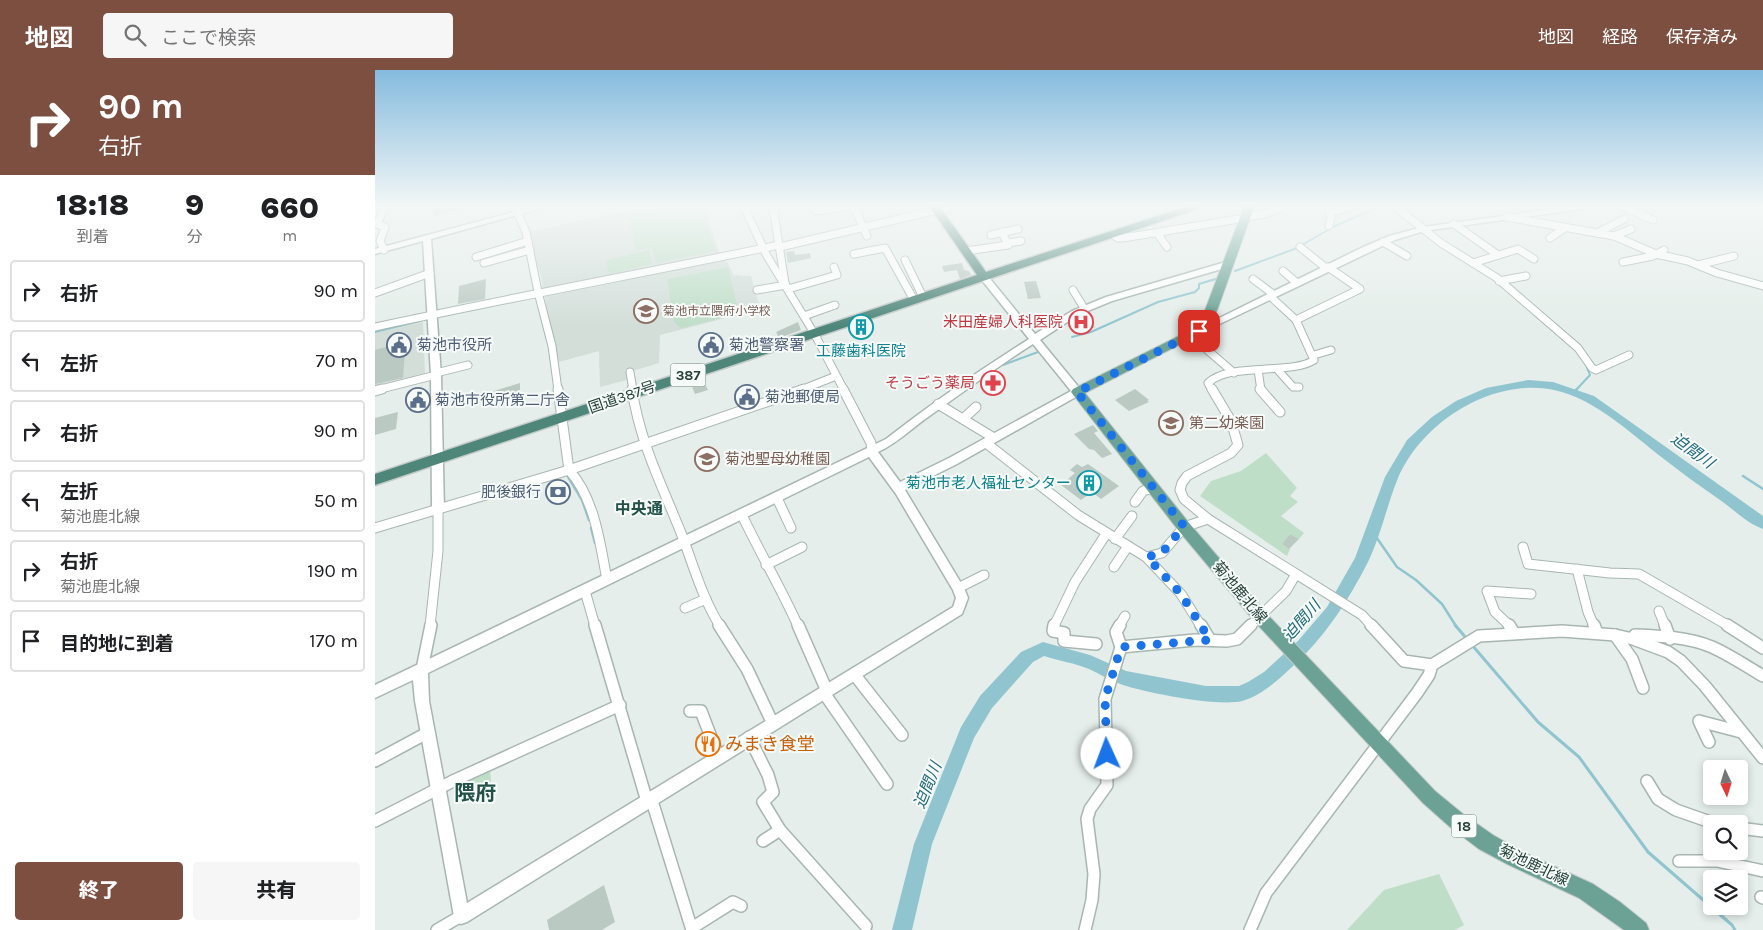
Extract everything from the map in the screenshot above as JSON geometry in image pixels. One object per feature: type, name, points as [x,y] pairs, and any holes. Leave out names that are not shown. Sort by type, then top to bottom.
[{"type":"highway","points":[[963,247],[984,276]]},
{"type":"highway","name":"国道387号","points":[[375,480],[1072,247]]},
{"type":"main road","points":[[1077,392],[1204,328],[1235,247]]},
{"type":"main road","name":"菊池鹿北線","points":[[1077,392],[1153,488],[1261,618],[1321,680],[1378,745],[1429,797],[1453,819],[1507,854],[1568,881],[1608,906],[1639,930]]},
{"type":"street","points":[[379,251],[393,247]]},
{"type":"street","points":[[428,247],[433,315],[439,458],[438,550],[434,594],[420,678],[427,733],[461,916]]},
{"type":"street","points":[[476,257],[508,247]]},
{"type":"street","points":[[375,327],[538,292],[580,286],[773,247]]},
{"type":"street","points":[[780,247],[786,285]]},
{"type":"street","points":[[966,251],[997,247]]},
{"type":"street","points":[[1204,328],[1372,247]]},
{"type":"street","points":[[1392,247],[1407,256]]},
{"type":"street","points":[[1448,247],[1499,281],[1578,348],[1592,368],[1596,370],[1629,355]]},
{"type":"street","points":[[1487,247],[1498,255]]},
{"type":"street","points":[[1639,247],[1655,254],[1698,265],[1717,273],[1763,286]]},
{"type":"street","points":[[854,254],[885,248],[919,298]]},
{"type":"street","points":[[1296,320],[1360,288],[1327,268],[1300,248]]},
{"type":"street","points":[[437,930],[958,610],[962,598],[958,588],[898,488],[874,457],[871,443],[814,333],[762,249]]},
{"type":"street","points":[[1473,263],[1518,249],[1534,259]]},
{"type":"street","points":[[484,263],[530,250],[552,348],[569,470],[578,481],[589,504],[607,580]]},
{"type":"street","points":[[1623,262],[1664,250]]},
{"type":"street","points":[[1698,265],[1734,256]]},
{"type":"street","points":[[905,260],[919,298]]},
{"type":"street","points":[[375,692],[890,442],[938,404],[1034,338],[1084,308],[1229,264]]},
{"type":"street","points":[[757,290],[837,276],[834,268]]},
{"type":"street","points":[[1283,271],[1297,283]]},
{"type":"street","points":[[375,293],[430,273]]},
{"type":"street","points":[[898,488],[1077,392],[984,276]]},
{"type":"street","points":[[1499,281],[1526,276]]},
{"type":"street","points":[[1253,279],[1296,320],[1314,355],[1312,362],[1277,369],[1234,373],[1215,378],[1208,384],[1229,417],[1238,445],[1231,454],[1205,465],[1188,476],[1181,488],[1184,500],[1208,519],[1362,615],[1404,661],[1432,665],[1479,636],[1514,632],[1562,631],[1615,635],[1633,639],[1668,652],[1681,661],[1705,686],[1763,758]]},
{"type":"street","points":[[1073,290],[1084,308]]},
{"type":"street","points":[[804,316],[835,305]]},
{"type":"street","points":[[1189,335],[1234,373]]},
{"type":"street","points":[[1314,355],[1331,350]]},
{"type":"street","points":[[375,391],[469,366]]},
{"type":"street","points":[[1277,369],[1293,387],[1299,386]]},
{"type":"street","points":[[1257,370],[1260,389],[1280,412]]},
{"type":"street","points":[[630,372],[644,445],[706,600],[732,647],[747,669],[773,724]]},
{"type":"street","points":[[375,528],[569,470],[792,394],[836,376]]},
{"type":"street","points":[[938,404],[963,419],[990,440],[1078,515],[1106,534],[1147,557],[1181,594],[1210,640]]},
{"type":"street","points":[[963,419],[976,407]]},
{"type":"street","points":[[1135,502],[1143,492],[1153,488]]},
{"type":"street","points":[[777,498],[791,528]]},
{"type":"street","points":[[742,515],[766,565],[783,592],[825,692],[887,784]]},
{"type":"street","points":[[1115,539],[1133,516]]},
{"type":"street","points":[[1147,557],[1162,553],[1184,526],[1208,519]]},
{"type":"street","points":[[1096,644],[1064,641],[1064,633],[1053,631],[1052,626],[1061,605],[1106,534]]},
{"type":"street","points":[[1114,567],[1128,546]]},
{"type":"street","points":[[1523,547],[1528,564],[1639,574],[1703,610],[1763,648]]},
{"type":"street","points":[[766,565],[803,548]]},
{"type":"street","points":[[1577,569],[1588,612],[1597,633]]},
{"type":"street","points":[[1120,650],[1210,640],[1227,641],[1237,639],[1261,618],[1286,591],[1296,574]]},
{"type":"street","points":[[958,588],[984,575]]},
{"type":"street","points":[[585,591],[646,798],[652,801],[692,929],[733,902],[741,906]]},
{"type":"street","points":[[1514,632],[1508,622],[1499,617],[1494,611],[1487,591],[1531,594]]},
{"type":"street","points":[[685,608],[706,600]]},
{"type":"street","points":[[1659,611],[1670,638]]},
{"type":"street","points":[[1085,930],[1093,902],[1096,874],[1087,811],[1103,794],[1107,785],[1105,699],[1120,650],[1116,632],[1125,616]]},
{"type":"street","points":[[1615,635],[1632,659],[1643,688]]},
{"type":"street","points":[[1633,639],[1635,635],[1670,638],[1702,644],[1713,648],[1763,676]]},
{"type":"street","points":[[1249,930],[1266,893],[1429,675],[1432,665]]},
{"type":"street","points":[[854,674],[902,735]]},
{"type":"street","points":[[375,821],[437,789],[620,705]]},
{"type":"street","points":[[690,711],[701,711],[719,758]]},
{"type":"street","points":[[1709,742],[1699,725],[1699,721],[1741,732]]},
{"type":"street","points":[[375,761],[427,733]]},
{"type":"street","points":[[749,737],[768,775],[773,792],[763,802],[780,830],[866,926]]},
{"type":"street","points":[[1647,781],[1658,799],[1676,810],[1703,819]]},
{"type":"street","points":[[763,842],[780,830]]},
{"type":"street","points":[[1748,830],[1763,832]]},
{"type":"street","points":[[1679,861],[1717,862],[1763,871]]},
{"type":"shaded area","points":[[531,247],[717,247],[720,256],[543,289],[542,279]]},
{"type":"shaded area","name":"菊池市立隈府小学校","points":[[726,260],[734,275],[751,276],[759,305],[748,307],[741,314],[660,335],[659,363],[626,373],[627,380],[600,387],[599,351],[559,362],[546,309],[545,295]]},
{"type":"shaded area","name":"菊池市役所","points":[[423,322],[425,375],[375,389],[375,333]]},
{"type":"green space","points":[[636,247],[651,247],[637,250]]},
{"type":"green space","points":[[652,247],[715,247],[716,251],[656,263]]},
{"type":"green space","points":[[649,250],[652,264],[609,274],[606,260]]},
{"type":"green space","points":[[728,267],[738,309],[720,313],[722,318],[681,328],[674,322],[667,279]]},
{"type":"green space","points":[[1266,453],[1297,488],[1290,496],[1298,502],[1281,516],[1304,533],[1299,539],[1290,534],[1282,544],[1290,549],[1287,556],[1200,496],[1211,481],[1241,471]]},
{"type":"green space","points":[[490,767],[491,782],[456,798],[453,792],[456,784]]},
{"type":"green space","points":[[1439,874],[1464,925],[1455,930],[1347,930],[1384,890]]},
{"type":"building","points":[[794,251],[795,255],[810,253],[811,258],[788,263],[786,252]]},
{"type":"building","points":[[962,263],[964,270],[969,271],[971,275],[960,279],[957,270],[944,272],[942,266]]},
{"type":"building","points":[[486,279],[485,299],[458,304],[459,286]]},
{"type":"building","points":[[1036,281],[1041,298],[1028,299],[1024,282]]},
{"type":"building","name":"米田産婦人科医院","points":[[1082,318],[1095,327],[1081,333],[1067,326]]},
{"type":"building","points":[[798,322],[801,330],[779,338],[776,332]]},
{"type":"building","name":"菊池市役所","points":[[411,340],[411,352],[405,353],[403,378],[375,384],[375,350]]},
{"type":"building","points":[[703,379],[708,390],[695,394],[691,384]]},
{"type":"building","points":[[520,383],[520,390],[502,396],[503,399],[486,404],[485,401],[475,405],[475,397]]},
{"type":"building","points":[[1135,389],[1149,402],[1129,411],[1115,400]]},
{"type":"building","name":"菊池市役所第二庁舎","points":[[426,391],[427,404],[411,409],[410,396]]},
{"type":"building","points":[[398,412],[396,429],[375,435],[375,418]]},
{"type":"building","points":[[1093,425],[1098,431],[1094,433],[1112,454],[1102,458],[1094,450],[1089,449],[1074,434]]},
{"type":"building","name":"菊池市老人福祉センター","points":[[1077,464],[1082,467],[1088,464],[1119,486],[1101,499],[1092,492],[1081,500],[1061,485],[1075,473],[1070,470]]},
{"type":"building","points":[[1290,534],[1299,539],[1289,549],[1282,544]]},
{"type":"building","points":[[702,734],[709,753],[703,757],[696,737]]},
{"type":"building","points":[[604,885],[615,922],[602,930],[549,930],[547,920]]},
{"type":"waterway","points":[[1235,271],[1298,247]]},
{"type":"waterway","points":[[1072,337],[1091,332],[1158,302],[1195,292],[1199,288],[1199,284],[1219,278]]},
{"type":"waterway","points":[[375,332],[420,321]]},
{"type":"waterway","points":[[1003,365],[1038,352]]},
{"type":"waterway","points":[[1576,390],[1590,375],[1586,365]]},
{"type":"waterway","name":"迫間川","points":[[902,930],[923,844],[967,733],[986,702],[1027,657],[1043,649],[1090,662],[1124,678],[1206,694],[1241,694],[1254,687],[1270,677],[1304,646],[1332,612],[1362,559],[1392,477],[1405,454],[1412,443],[1436,420],[1460,404],[1490,391],[1528,384],[1553,386],[1577,393],[1590,399],[1623,421],[1679,464],[1763,523]]},
{"type":"waterway","points":[[567,475],[582,500],[589,520]]},
{"type":"waterway","points":[[1743,476],[1763,489]]},
{"type":"waterway","points":[[591,528],[595,543]]},
{"type":"waterway","points":[[1372,531],[1397,567],[1416,580],[1442,604],[1456,626]]},
{"type":"waterway","points":[[1455,625],[1467,639]]},
{"type":"waterway","points":[[1472,645],[1538,722],[1579,757],[1648,852],[1732,925],[1735,930]]},
{"type":"place","name":"菊池市立隈府小学校","points":[[646,311]]},
{"type":"place","name":"米田産婦人科医院","points":[[1081,322]]},
{"type":"place","name":"工藤歯科医院","points":[[861,327]]},
{"type":"place","name":"菊池市役所","points":[[399,345]]},
{"type":"place","name":"菊池警察署","points":[[711,345]]},
{"type":"place","name":"そうごう薬局","points":[[993,383]]},
{"type":"place","name":"菊池郵便局","points":[[747,397]]},
{"type":"place","name":"菊池市役所第二庁舎","points":[[418,400]]},
{"type":"place","name":"第二幼楽園","points":[[1171,423]]},
{"type":"place","name":"菊池聖母幼稚園","points":[[707,459]]},
{"type":"place","name":"菊池市老人福祉センター","points":[[1089,483]]},
{"type":"place","name":"肥後銀行","points":[[558,492]]},
{"type":"place","name":"みまき食堂","points":[[708,744]]},
{"type":"district","name":"中央通","points":[[639,508]]},
{"type":"district","name":"隈府","points":[[475,793]]},
{"type":"route","points":[[1107,754],[1105,699],[1121,647],[1210,640],[1200,620],[1181,594],[1147,557],[1162,553],[1184,526],[1077,392],[1199,331]]}]
